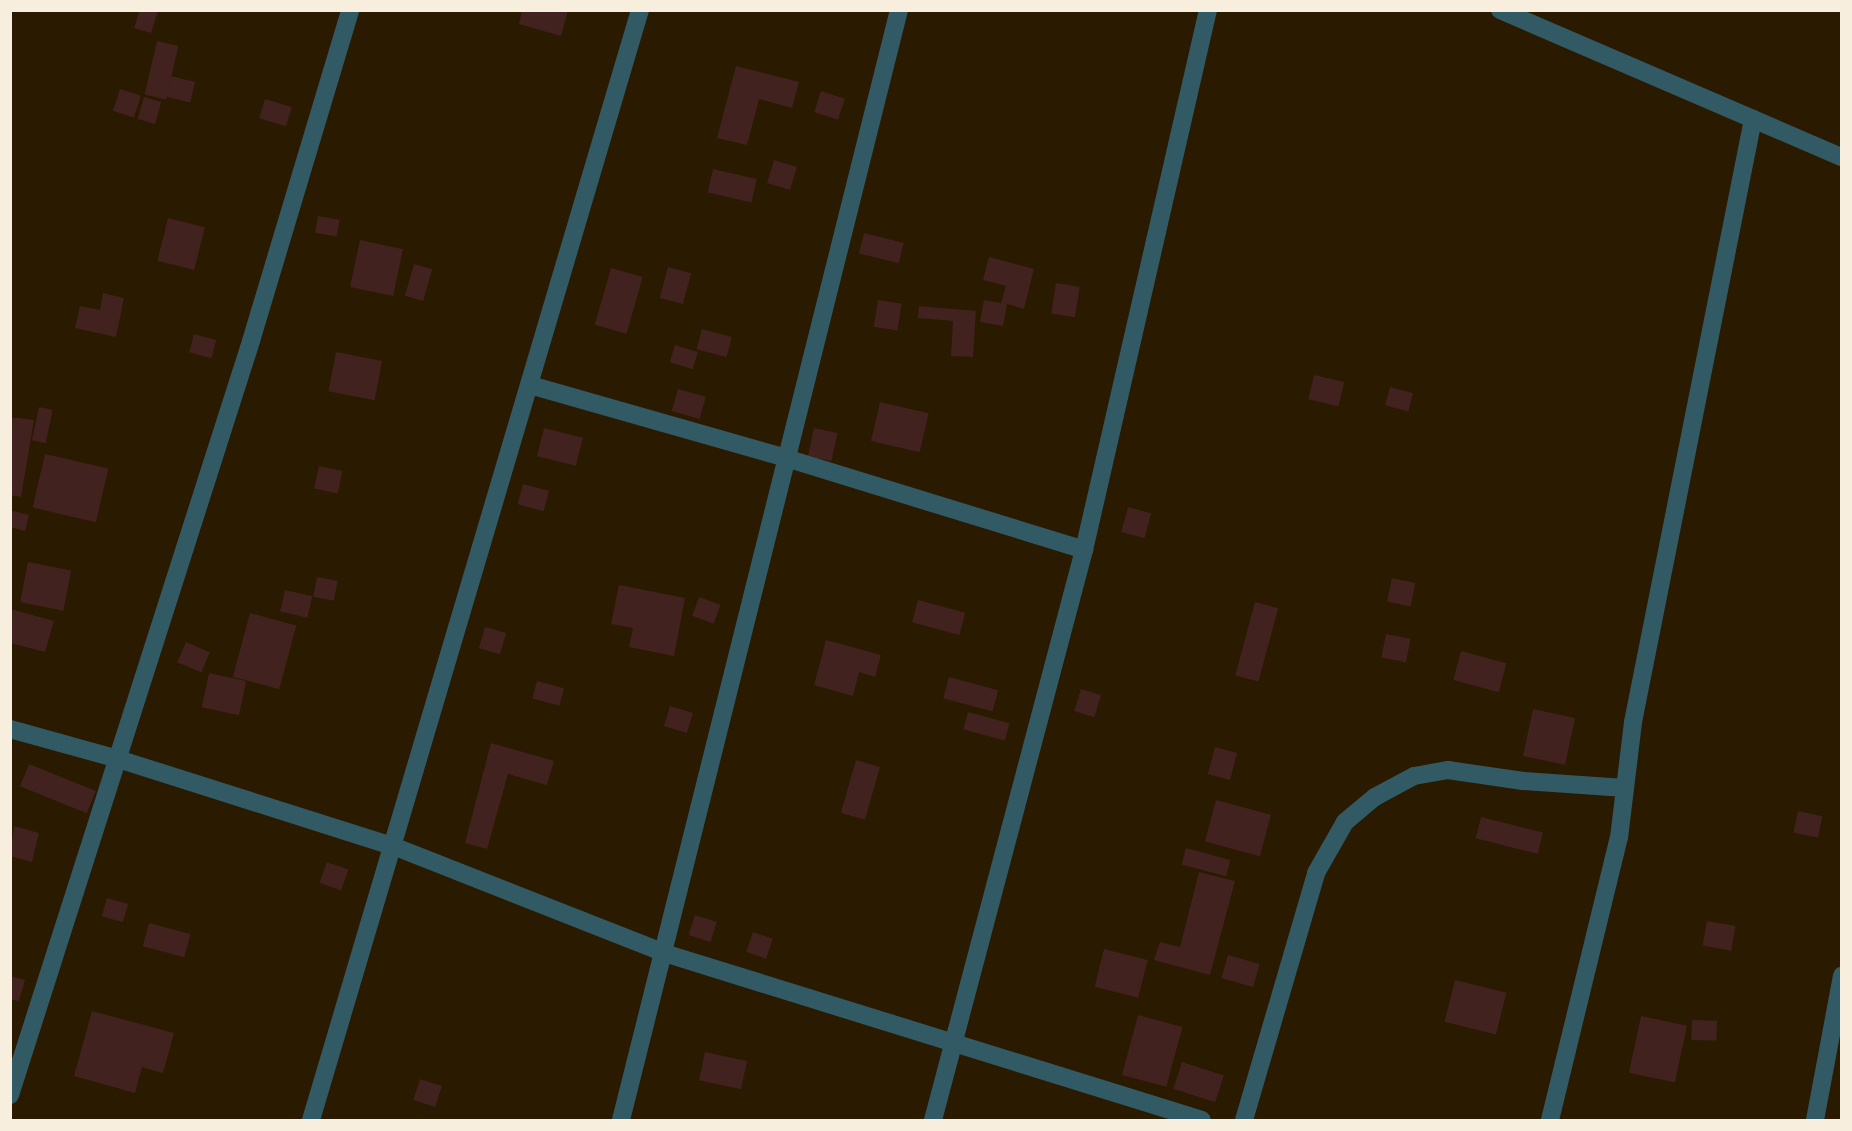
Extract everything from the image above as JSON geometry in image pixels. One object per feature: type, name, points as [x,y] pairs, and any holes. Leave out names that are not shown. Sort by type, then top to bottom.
[{"type":"street","points":[[10,1095],[251,340],[350,10]]},
{"type":"street","points":[[311,1120],[640,10]]},
{"type":"street","points":[[621,1120],[789,459],[899,10]]},
{"type":"street","points":[[933,1120],[1084,550],[1208,10]]},
{"type":"street","points":[[1500,10],[1842,157]]},
{"type":"street","points":[[1550,1120],[1619,838],[1633,722],[1753,119]]},
{"type":"street","points":[[530,385],[789,459],[1084,550]]},
{"type":"street","points":[[10,729],[118,759],[393,846],[664,953],[1203,1120]]},
{"type":"street","points":[[1244,1120],[1316,873],[1345,822],[1375,797],[1414,776],[1448,770],[1523,781],[1625,788]]},
{"type":"street","points":[[1815,1120],[1842,976]]},
{"type":"building","points":[[140,10],[158,11],[151,33],[134,28]]},
{"type":"building","points":[[522,10],[568,10],[561,36],[519,24]]},
{"type":"building","points":[[157,41],[178,46],[166,100],[145,95]]},
{"type":"building","points":[[736,66],[799,82],[792,108],[759,99],[747,145],[717,138]]},
{"type":"building","points":[[171,76],[195,82],[190,102],[166,96]]},
{"type":"building","points":[[120,89],[141,96],[134,118],[113,111]]},
{"type":"building","points":[[821,91],[845,99],[838,120],[814,112]]},
{"type":"building","points":[[144,97],[161,102],[155,124],[138,119]]},
{"type":"building","points":[[265,99],[292,107],[286,126],[259,118]]},
{"type":"building","points":[[774,160],[797,167],[790,190],[767,183]]},
{"type":"building","points":[[713,169],[757,179],[751,203],[708,192]]},
{"type":"building","points":[[318,216],[340,220],[337,237],[315,233]]},
{"type":"building","points":[[168,218],[205,227],[194,270],[157,261]]},
{"type":"building","points":[[864,233],[904,243],[899,263],[859,253]]},
{"type":"building","points":[[360,240],[403,249],[393,296],[350,287]]},
{"type":"building","points":[[989,257],[1034,269],[1024,309],[1007,304],[1003,326],[980,322],[984,300],[1001,303],[1006,286],[983,280]]},
{"type":"building","points":[[414,264],[432,269],[423,301],[405,296]]},
{"type":"building","points":[[668,267],[691,273],[683,304],[660,298]]},
{"type":"building","points":[[611,268],[643,277],[626,334],[595,325]]},
{"type":"building","points":[[1056,283],[1080,287],[1075,317],[1051,314]]},
{"type":"building","points":[[103,293],[124,298],[116,337],[75,328],[80,306],[100,310]]},
{"type":"building","points":[[878,300],[902,304],[897,330],[874,327]]},
{"type":"building","points":[[919,306],[976,311],[973,357],[951,356],[953,321],[918,318]]},
{"type":"building","points":[[702,329],[732,337],[727,357],[697,349]]},
{"type":"building","points":[[194,334],[216,340],[211,358],[189,352]]},
{"type":"building","points":[[675,345],[698,352],[693,369],[670,362]]},
{"type":"building","points":[[336,352],[382,361],[375,400],[328,391]]},
{"type":"building","points":[[1314,375],[1344,382],[1339,406],[1308,399]]},
{"type":"building","points":[[1390,387],[1413,393],[1408,412],[1385,405]]},
{"type":"building","points":[[678,389],[706,397],[700,419],[672,411]]},
{"type":"building","points":[[880,402],[929,413],[920,452],[871,441]]},
{"type":"building","points":[[39,407],[53,410],[46,443],[32,440]]},
{"type":"building","points":[[10,417],[34,420],[21,497],[10,495]]},
{"type":"building","points":[[544,428],[583,438],[576,466],[537,456]]},
{"type":"building","points":[[814,428],[837,433],[831,461],[808,456]]},
{"type":"building","points":[[45,454],[108,469],[96,522],[33,508]]},
{"type":"building","points":[[319,466],[342,471],[338,493],[314,488]]},
{"type":"building","points":[[523,484],[549,491],[544,511],[518,504]]},
{"type":"building","points":[[1128,507],[1151,513],[1144,538],[1121,532]]},
{"type":"building","points":[[10,510],[29,515],[25,531],[10,527]]},
{"type":"building","points":[[28,562],[71,570],[63,611],[20,602]]},
{"type":"building","points":[[317,577],[338,581],[334,601],[313,597]]},
{"type":"building","points":[[1392,578],[1415,583],[1410,606],[1387,601]]},
{"type":"building","points":[[619,585],[685,598],[674,656],[629,647],[633,628],[611,624]]},
{"type":"building","points":[[285,590],[312,596],[307,618],[280,611]]},
{"type":"building","points":[[699,597],[721,605],[714,624],[692,616]]},
{"type":"building","points":[[918,600],[965,613],[959,635],[912,622]]},
{"type":"building","points":[[1255,602],[1278,608],[1259,682],[1235,675]]},
{"type":"building","points":[[10,609],[54,621],[45,652],[10,643]]},
{"type":"building","points":[[250,613],[296,625],[279,689],[233,677]]},
{"type":"building","points":[[485,627],[506,633],[500,654],[479,648]]},
{"type":"building","points":[[1386,634],[1411,639],[1406,662],[1381,658]]},
{"type":"building","points":[[826,640],[881,655],[875,677],[859,672],[853,696],[814,685]]},
{"type":"building","points":[[186,642],[210,652],[201,672],[177,662]]},
{"type":"building","points":[[1461,651],[1506,663],[1499,692],[1453,680]]},
{"type":"building","points":[[209,673],[246,681],[239,715],[202,707]]},
{"type":"building","points":[[949,677],[998,690],[993,711],[943,698]]},
{"type":"building","points":[[537,681],[564,688],[559,706],[532,698]]},
{"type":"building","points":[[1081,689],[1101,695],[1094,717],[1074,711]]},
{"type":"building","points":[[670,706],[693,713],[687,733],[664,726]]},
{"type":"building","points":[[1533,709],[1575,718],[1565,765],[1523,756]]},
{"type":"building","points":[[968,712],[1010,723],[1005,741],[963,729]]},
{"type":"building","points":[[491,743],[554,761],[547,785],[508,774],[487,849],[465,843]]},
{"type":"building","points":[[1215,747],[1237,753],[1230,780],[1208,774]]},
{"type":"building","points":[[856,760],[880,767],[865,820],[841,813]]},
{"type":"building","points":[[29,764],[96,791],[87,813],[20,786]]},
{"type":"building","points":[[1216,800],[1271,815],[1260,856],[1205,842]]},
{"type":"building","points":[[1798,811],[1822,816],[1818,838],[1793,833]]},
{"type":"building","points":[[1481,817],[1543,832],[1538,854],[1476,838]]},
{"type":"building","points":[[14,826],[39,833],[32,862],[10,856]]},
{"type":"building","points":[[1186,848],[1230,860],[1226,876],[1182,864]]},
{"type":"building","points":[[327,862],[349,870],[341,891],[319,883]]},
{"type":"building","points":[[1199,872],[1235,881],[1210,975],[1154,960],[1160,942],[1180,947]]},
{"type":"building","points":[[107,898],[128,904],[123,922],[102,916]]},
{"type":"building","points":[[695,915],[717,922],[710,942],[689,935]]},
{"type":"building","points":[[1707,921],[1736,926],[1731,951],[1703,946]]},
{"type":"building","points":[[149,923],[191,934],[184,957],[143,946]]},
{"type":"building","points":[[753,932],[773,939],[766,959],[746,952]]},
{"type":"building","points":[[1104,949],[1148,960],[1138,998],[1095,987]]},
{"type":"building","points":[[1228,955],[1260,964],[1253,987],[1221,978]]},
{"type":"building","points":[[10,976],[25,980],[19,1001],[10,999]]},
{"type":"building","points":[[1455,980],[1506,993],[1496,1035],[1445,1022]]},
{"type":"building","points":[[92,1011],[174,1033],[163,1073],[142,1067],[135,1093],[74,1076]]},
{"type":"building","points":[[1138,1015],[1182,1027],[1166,1087],[1122,1075]]},
{"type":"building","points":[[1641,1016],[1687,1026],[1675,1083],[1629,1073]]},
{"type":"building","points":[[1692,1020],[1717,1021],[1716,1041],[1691,1040]]},
{"type":"building","points":[[705,1052],[747,1061],[741,1089],[699,1080]]},
{"type":"building","points":[[1182,1062],[1224,1076],[1215,1102],[1173,1089]]},
{"type":"building","points":[[420,1079],[442,1086],[435,1107],[413,1100]]}]
